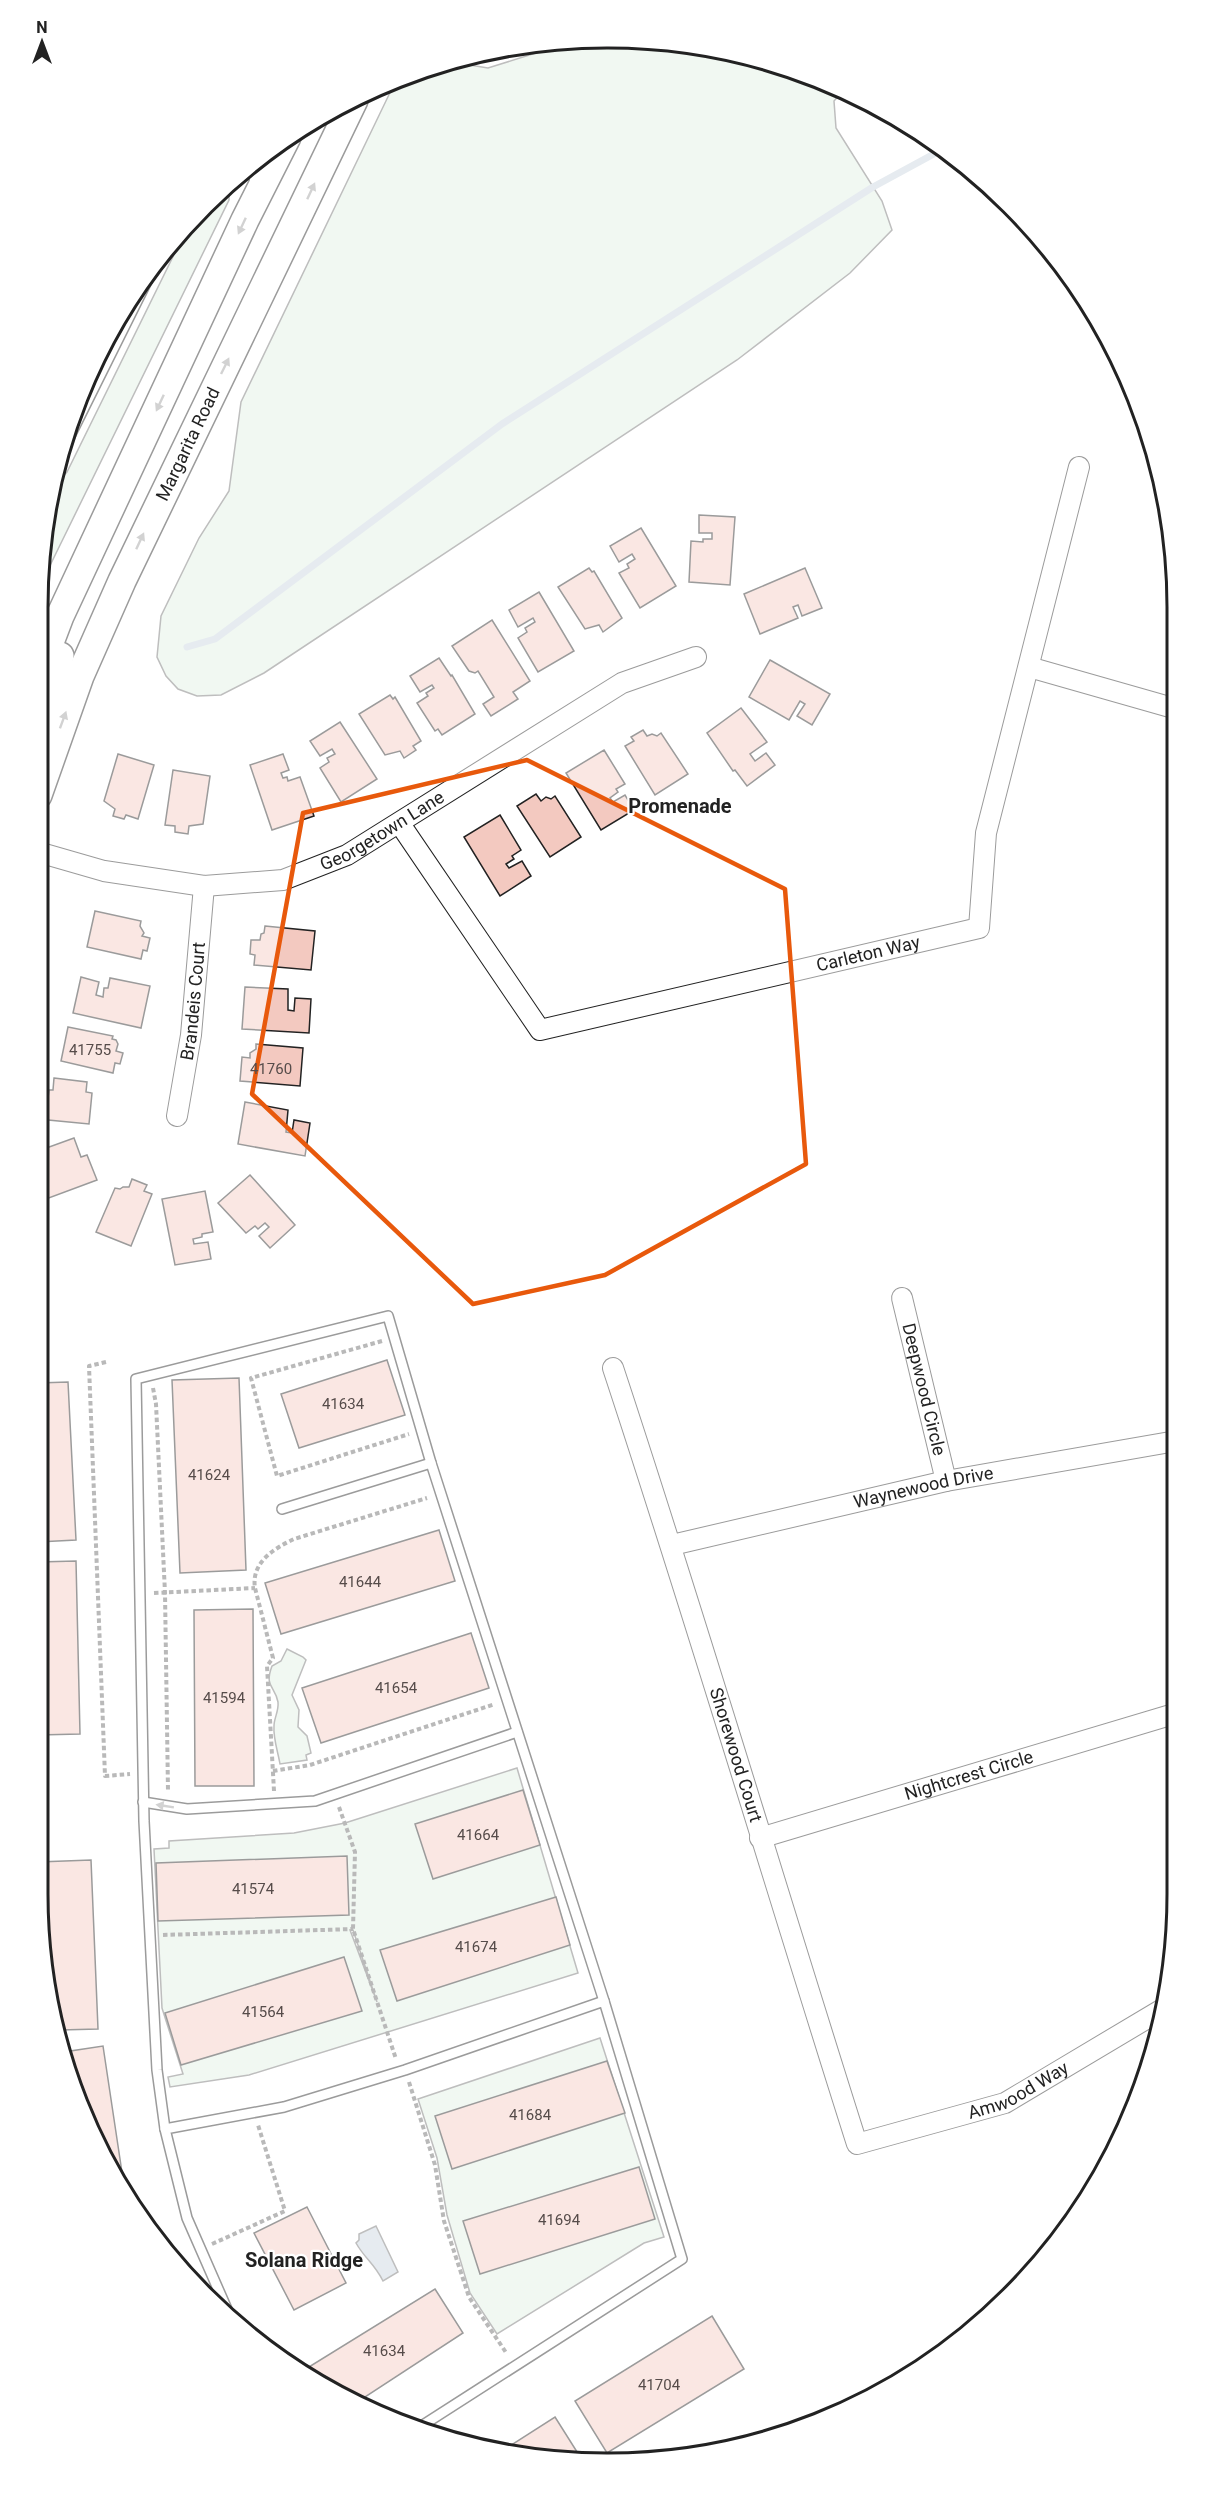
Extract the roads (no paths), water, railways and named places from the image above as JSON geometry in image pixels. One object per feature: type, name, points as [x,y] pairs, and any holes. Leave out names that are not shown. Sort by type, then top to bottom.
[{"type":"main road","name":"Margarita Road","points":[[48,767],[80,676],[122,581],[348,112]]},
{"type":"main road","points":[[48,648],[60,616],[276,157]]},
{"type":"main road","points":[[48,690],[66,641],[100,565],[103,525]]},
{"type":"street","name":"Carleton Way","points":[[400,824],[540,1030],[979,928],[986,832],[1079,467]]},
{"type":"street","name":"Georgetown Lane","points":[[48,855],[104,871],[204,886],[283,880],[347,855],[400,824],[622,682],[696,657]]},
{"type":"street","points":[[1029,668],[1167,706]]},
{"type":"street","name":"Brandeis Court","points":[[177,1116],[191,1035],[204,886]]},
{"type":"street","name":"Deepwood Circle","points":[[902,1298],[946,1481]]},
{"type":"street","name":"Shorewood Court","points":[[613,1368],[672,1545],[760,1838],[857,2144]]},
{"type":"street","name":"Waynewood Drive","points":[[672,1545],[946,1481],[1167,1443]]},
{"type":"street","name":"Nightcrest Circle","points":[[760,1838],[1167,1716]]},
{"type":"street","name":"Amwood Way","points":[[857,2144],[1005,2103],[1153,2015]]},
{"type":"lane","points":[[253,176],[257,187],[255,200]]},
{"type":"lane","points":[[90,396],[127,322]]},
{"type":"lane","points":[[221,2298],[187,2217],[165,2129],[157,2070],[142,1773],[136,1379],[388,1316],[431,1463],[604,2001],[682,2259],[427,2423]]},
{"type":"lane","points":[[282,1509],[431,1463]]},
{"type":"lane","points":[[143,1802],[187,1809],[315,1801],[517,1732]]},
{"type":"lane","points":[[165,2129],[284,2107],[402,2071],[604,2001]]},
{"type":"waterway","points":[[187,647],[215,639],[502,424],[873,187],[934,154]]},
{"type":"district","name":"Promenade","points":[[680,806]]},
{"type":"district","name":"Solana Ridge","points":[[304,2260]]}]
